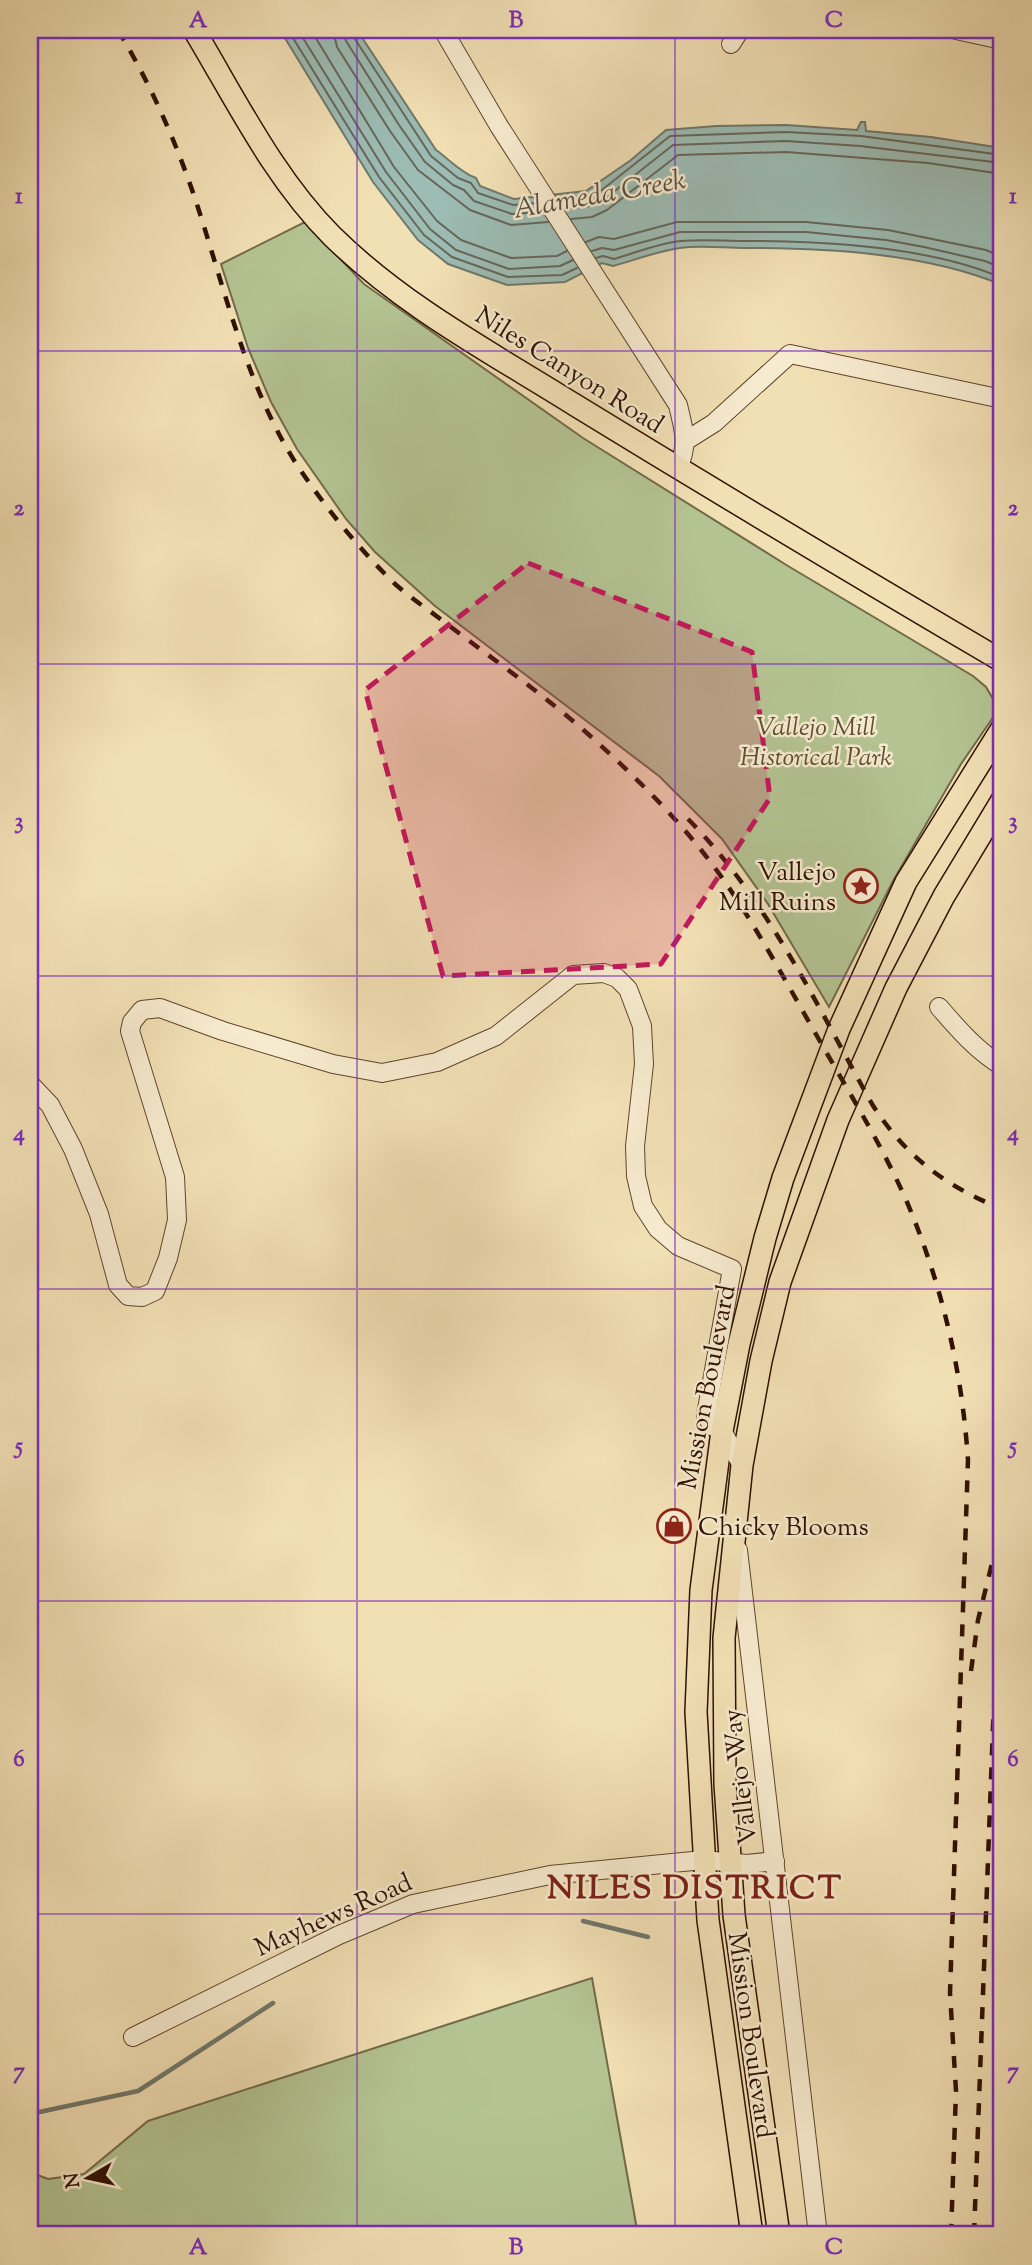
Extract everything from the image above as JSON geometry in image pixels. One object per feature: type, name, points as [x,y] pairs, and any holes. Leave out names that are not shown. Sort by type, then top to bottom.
[{"type":"main road","name":"Niles Canyon Road","points":[[194,30],[258,139],[290,187],[330,234],[370,271],[427,313],[678,469],[1002,662]]},
{"type":"main road","name":"Mission Boulevard","points":[[752,2235],[708,1920],[696,1712],[701,1590],[722,1431],[739,1344],[769,1226],[783,1178],[839,1029],[906,882],[1002,728]]},
{"type":"main road","name":"Mission Boulevard","points":[[779,2235],[734,1915],[724,1784],[723,1696],[727,1592],[742,1465],[777,1292],[838,1120],[902,976],[944,896],[1002,800]]},
{"type":"main road","points":[[701,1590],[727,1592]]},
{"type":"main road","points":[[743,2179],[770,2176]]},
{"type":"street","points":[[443,30],[505,135],[678,405],[687,440],[678,469]]},
{"type":"street","points":[[956,30],[1002,40]]},
{"type":"street","points":[[687,440],[714,423],[790,354],[1002,399]]},
{"type":"street","points":[[30,1084],[50,1105],[73,1149],[99,1214],[118,1285],[128,1296],[142,1297],[155,1291],[168,1258],[177,1220],[175,1177],[130,1031],[132,1021],[142,1010],[159,1008],[223,1031],[332,1064],[382,1073],[437,1062],[496,1036],[573,975],[604,972],[617,978],[628,989],[642,1026],[643,1065],[635,1146],[636,1176],[643,1206],[658,1229],[678,1246],[732,1269],[706,1407],[708,1422],[722,1431],[742,1465]]},
{"type":"street","points":[[939,1007],[961,1033],[988,1058],[1002,1066]]},
{"type":"street","name":"Vallejo Way","points":[[735,1520],[818,2235]]},
{"type":"street","name":"Mayhews Road","points":[[134,2037],[339,1935],[413,1904],[550,1875],[703,1860],[747,1864],[775,1861]]},
{"type":"highlighted area","points":[[528,563],[752,652],[770,798],[661,964],[443,976],[365,690]]},
{"type":"green space","name":"Vallejo Mill Historical Park","points":[[305,222],[364,284],[583,438],[788,566],[973,676],[986,687],[993,699],[994,716],[961,764],[893,881],[829,1007],[768,904],[722,839],[659,776],[435,606],[375,552],[346,519],[297,449],[271,402],[248,348],[221,264]]},
{"type":"green space","points":[[592,1978],[638,2235],[30,2235],[30,2172],[48,2179],[84,2174],[148,2121]]},
{"type":"water","name":"Alameda Creek","points":[[280,30],[357,30],[436,150],[476,178],[480,186],[514,199],[586,191],[631,160],[666,130],[786,125],[857,130],[861,122],[865,122],[866,131],[931,137],[1002,148],[1002,285],[972,274],[909,259],[808,249],[688,247],[655,253],[613,266],[602,263],[565,282],[507,285],[448,264],[418,240],[373,182]]},
{"type":"waterway","points":[[583,1921],[648,1937]]},
{"type":"waterway","points":[[30,2114],[138,2091],[273,2003]]},
{"type":"railway","points":[[118,30],[143,75],[175,145],[241,345],[266,407],[297,465],[343,527],[395,584],[579,726],[649,792],[696,844],[737,901],[784,977],[876,1139],[919,1233],[948,1328],[961,1393],[968,1460],[950,1993],[956,2091],[951,2235]]},
{"type":"railway","points":[[688,819],[717,850],[767,919],[811,992],[872,1104],[898,1139],[945,1179],[1002,1209]]},
{"type":"railway","points":[[971,1671],[978,1620],[1002,1523]]},
{"type":"railway","points":[[974,2235],[993,1726],[997,1656],[1002,1625]]},
{"type":"place","name":"Vallejo Mill Ruins","points":[[861,886]]},
{"type":"place","name":"Chicky Blooms","points":[[674,1526]]},
{"type":"district","name":"NILES DISTRICT","points":[[695,1886]]}]
